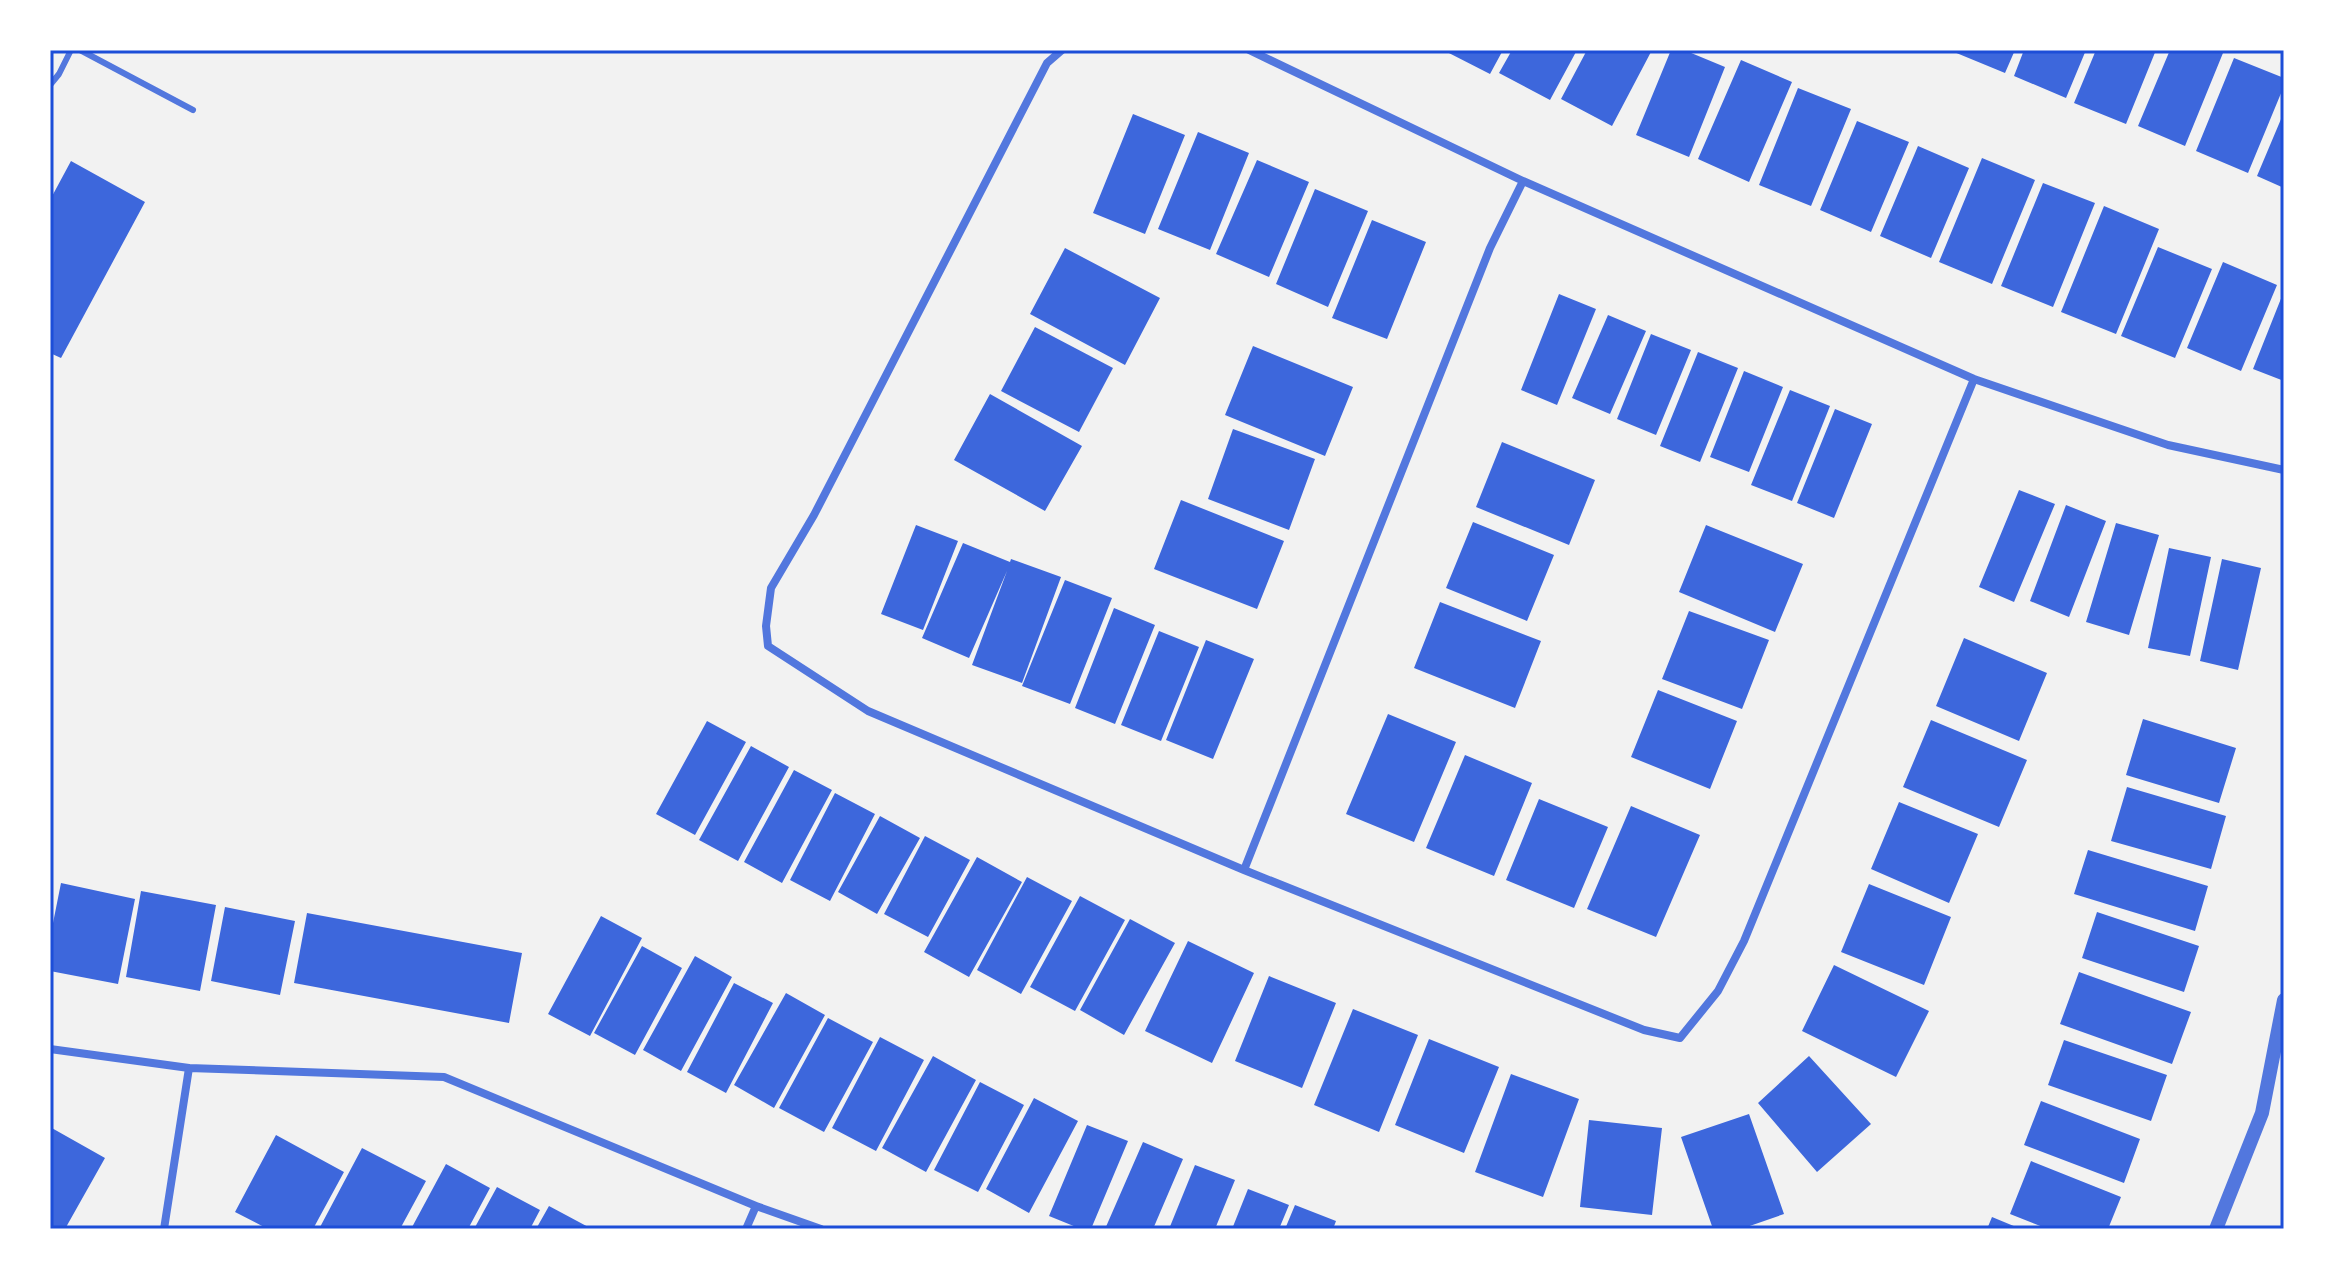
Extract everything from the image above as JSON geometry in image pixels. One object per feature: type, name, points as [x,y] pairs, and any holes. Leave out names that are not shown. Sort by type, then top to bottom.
[{"type":"street","points":[[1062,50],[1047,63],[814,515],[771,588],[766,626],[768,646],[868,711],[1244,870],[1644,1030],[1680,1038],[1718,991],[1744,941],[1974,379]]},
{"type":"street","points":[[1249,50],[1523,181],[1974,379],[2168,445],[2284,470]]},
{"type":"street","points":[[1244,870],[1490,248],[1523,181]]},
{"type":"street","points":[[2216,1229],[2262,1113],[2284,1000]]},
{"type":"street","points":[[50,1049],[189,1068],[444,1077],[756,1206],[821,1229]]},
{"type":"street","points":[[164,1229],[189,1068]]},
{"type":"street","points":[[746,1229],[756,1206]]},
{"type":"lane","points":[[50,85],[71,50]]},
{"type":"lane","points":[[80,50],[193,110]]},
{"type":"building","points":[[1443,50],[1503,50],[1490,74]]},
{"type":"building","points":[[1512,50],[1577,50],[1550,100],[1499,73]]},
{"type":"building","points":[[1587,50],[1652,50],[1612,126],[1561,99]]},
{"type":"building","points":[[1671,50],[1684,50],[1725,67],[1689,157],[1636,135]]},
{"type":"building","points":[[1955,50],[2015,50],[2005,73]]},
{"type":"building","points":[[2024,50],[2086,50],[2066,98],[2014,76]]},
{"type":"building","points":[[2096,50],[2156,50],[2126,124],[2074,103]]},
{"type":"building","points":[[2170,50],[2217,50],[2223,53],[2185,146],[2138,126]]},
{"type":"building","points":[[2234,58],[2284,78],[2284,86],[2248,173],[2196,151]]},
{"type":"building","points":[[1741,60],[1792,82],[1749,182],[1698,159]]},
{"type":"building","points":[[1798,88],[1851,109],[1811,206],[1759,185]]},
{"type":"building","points":[[2284,112],[2284,188],[2257,176]]},
{"type":"building","points":[[1133,114],[1185,135],[1145,234],[1093,213]]},
{"type":"building","points":[[1857,121],[1909,142],[1871,232],[1820,210]]},
{"type":"building","points":[[1198,132],[1249,153],[1210,250],[1158,229]]},
{"type":"building","points":[[1918,146],[1969,168],[1931,258],[1880,236]]},
{"type":"building","points":[[1982,158],[2035,180],[1992,284],[1939,262]]},
{"type":"building","points":[[1257,160],[1309,182],[1269,277],[1216,254]]},
{"type":"building","points":[[71,161],[145,202],[61,358],[50,353],[50,200]]},
{"type":"building","points":[[2043,183],[2095,203],[2053,307],[2001,286]]},
{"type":"building","points":[[1315,189],[1368,211],[1328,307],[1276,284]]},
{"type":"building","points":[[2104,206],[2159,229],[2116,334],[2061,312]]},
{"type":"building","points":[[1372,220],[1426,242],[1387,339],[1332,318]]},
{"type":"building","points":[[2158,247],[2212,269],[2175,358],[2121,336]]},
{"type":"building","points":[[1065,248],[1160,298],[1125,365],[1030,314]]},
{"type":"building","points":[[2223,262],[2277,285],[2241,371],[2187,348]]},
{"type":"building","points":[[2284,291],[2284,381],[2253,369]]},
{"type":"building","points":[[1559,294],[1596,309],[1557,405],[1521,390]]},
{"type":"building","points":[[1608,315],[1646,331],[1610,414],[1572,398]]},
{"type":"building","points":[[1035,327],[1113,368],[1079,432],[1001,391]]},
{"type":"building","points":[[1651,334],[1691,350],[1656,435],[1617,419]]},
{"type":"building","points":[[1253,346],[1353,387],[1325,456],[1225,415]]},
{"type":"building","points":[[1698,352],[1738,368],[1700,462],[1660,446]]},
{"type":"building","points":[[1744,371],[1783,387],[1749,472],[1710,457]]},
{"type":"building","points":[[1790,390],[1830,406],[1792,501],[1751,485]]},
{"type":"building","points":[[990,394],[1082,446],[1045,511],[954,460]]},
{"type":"building","points":[[1835,409],[1872,424],[1834,518],[1797,503]]},
{"type":"building","points":[[1233,429],[1315,459],[1289,530],[1208,499]]},
{"type":"building","points":[[1502,442],[1595,480],[1569,545],[1476,507]]},
{"type":"building","points":[[2019,490],[2055,504],[2014,602],[1979,587]]},
{"type":"building","points":[[1181,500],[1284,541],[1257,609],[1154,569]]},
{"type":"building","points":[[2066,505],[2106,521],[2069,617],[2030,601]]},
{"type":"building","points":[[1473,522],[1554,555],[1527,621],[1446,588]]},
{"type":"building","points":[[2116,523],[2159,535],[2129,635],[2086,622]]},
{"type":"building","points":[[916,525],[958,541],[923,630],[881,614]]},
{"type":"building","points":[[1706,525],[1803,564],[1775,632],[1679,592]]},
{"type":"building","points":[[963,543],[1010,562],[1011,559],[1061,577],[1022,683],[972,665],[1007,571],[969,658],[922,638]]},
{"type":"building","points":[[2169,548],[2211,557],[2190,656],[2148,648]]},
{"type":"building","points":[[2222,559],[2261,568],[2238,670],[2200,661]]},
{"type":"building","points":[[1065,580],[1112,598],[1070,704],[1022,686]]},
{"type":"building","points":[[1440,602],[1541,641],[1515,708],[1414,668]]},
{"type":"building","points":[[1114,608],[1155,625],[1115,724],[1075,708]]},
{"type":"building","points":[[1689,611],[1769,640],[1742,709],[1662,679]]},
{"type":"building","points":[[1159,631],[1199,647],[1161,741],[1121,725]]},
{"type":"building","points":[[1964,638],[2047,673],[2019,741],[1936,706]]},
{"type":"building","points":[[1206,640],[1254,659],[1213,759],[1166,740]]},
{"type":"building","points":[[1658,690],[1737,721],[1710,789],[1631,757]]},
{"type":"building","points":[[1388,714],[1456,742],[1414,842],[1346,814]]},
{"type":"building","points":[[2143,719],[2236,748],[2219,803],[2126,775]]},
{"type":"building","points":[[1931,720],[2027,760],[1999,827],[1903,787]]},
{"type":"building","points":[[707,721],[746,742],[695,835],[656,814]]},
{"type":"building","points":[[751,746],[789,767],[738,861],[699,840]]},
{"type":"building","points":[[1465,755],[1532,783],[1494,876],[1426,848]]},
{"type":"building","points":[[794,770],[832,790],[782,883],[744,862]]},
{"type":"building","points":[[2127,787],[2226,816],[2211,869],[2111,841]]},
{"type":"building","points":[[835,793],[875,814],[830,901],[790,880]]},
{"type":"building","points":[[1539,799],[1608,827],[1574,908],[1506,880]]},
{"type":"building","points":[[1899,802],[1978,834],[1949,903],[1871,869]]},
{"type":"building","points":[[1631,806],[1700,835],[1656,937],[1587,909]]},
{"type":"building","points":[[880,816],[920,838],[877,914],[838,892]]},
{"type":"building","points":[[925,836],[970,860],[928,937],[884,914]]},
{"type":"building","points":[[2088,850],[2208,886],[2195,931],[2074,894]]},
{"type":"building","points":[[977,857],[1022,882],[969,977],[924,952]]},
{"type":"building","points":[[1027,877],[1072,901],[1021,994],[977,970]]},
{"type":"building","points":[[61,883],[135,899],[118,984],[50,971],[50,938]]},
{"type":"building","points":[[1869,884],[1951,917],[1924,985],[1841,952]]},
{"type":"building","points":[[141,891],[216,905],[200,991],[126,977]]},
{"type":"building","points":[[1080,896],[1125,920],[1075,1011],[1030,987]]},
{"type":"building","points":[[225,907],[295,921],[280,995],[211,981]]},
{"type":"building","points":[[2097,912],[2199,946],[2184,992],[2082,958]]},
{"type":"building","points":[[307,913],[522,953],[509,1023],[294,983]]},
{"type":"building","points":[[601,916],[642,938],[590,1036],[548,1014]]},
{"type":"building","points":[[1130,919],[1175,943],[1124,1035],[1080,1010]]},
{"type":"building","points":[[1188,941],[1254,973],[1212,1063],[1145,1031]]},
{"type":"building","points":[[642,946],[682,968],[635,1055],[594,1033]]},
{"type":"building","points":[[695,956],[732,977],[681,1071],[643,1050]]},
{"type":"building","points":[[1834,965],[1929,1011],[1896,1077],[1802,1031]]},
{"type":"building","points":[[2079,972],[2191,1012],[2172,1064],[2060,1024]]},
{"type":"building","points":[[1269,976],[1336,1003],[1302,1088],[1235,1061]]},
{"type":"building","points":[[734,983],[773,1003],[726,1093],[687,1072]]},
{"type":"building","points":[[786,993],[825,1015],[774,1108],[734,1085]]},
{"type":"building","points":[[1353,1009],[1418,1035],[1379,1132],[1314,1105]]},
{"type":"building","points":[[828,1018],[873,1042],[824,1132],[779,1108]]},
{"type":"building","points":[[880,1037],[924,1060],[876,1151],[832,1128]]},
{"type":"building","points":[[1429,1039],[1499,1067],[1464,1153],[1395,1125]]},
{"type":"building","points":[[2064,1040],[2167,1075],[2151,1121],[2048,1085]]},
{"type":"building","points":[[933,1056],[976,1080],[926,1172],[882,1148]]},
{"type":"building","points":[[1809,1056],[1871,1124],[1817,1172],[1758,1103]]},
{"type":"building","points":[[1511,1074],[1579,1099],[1543,1197],[1475,1172]]},
{"type":"building","points":[[980,1082],[1024,1105],[978,1192],[934,1170]]},
{"type":"building","points":[[1034,1098],[1078,1121],[1029,1213],[986,1189]]},
{"type":"building","points":[[2041,1101],[2140,1139],[2124,1183],[2024,1145]]},
{"type":"building","points":[[1749,1114],[1784,1214],[1741,1229],[1713,1229],[1681,1137]]},
{"type":"building","points":[[1589,1120],[1662,1128],[1652,1215],[1580,1207]]},
{"type":"building","points":[[1087,1125],[1128,1141],[1091,1229],[1081,1229],[1049,1216]]},
{"type":"building","points":[[50,1127],[105,1158],[65,1229],[50,1229]]},
{"type":"building","points":[[276,1135],[344,1172],[313,1229],[268,1229],[235,1212]]},
{"type":"building","points":[[1143,1142],[1183,1159],[1153,1229],[1105,1229]]},
{"type":"building","points":[[362,1148],[426,1181],[400,1229],[319,1229]]},
{"type":"building","points":[[2031,1161],[2121,1197],[2108,1229],[2048,1229],[2010,1214]]},
{"type":"building","points":[[446,1164],[490,1188],[468,1229],[411,1229]]},
{"type":"building","points":[[1195,1165],[1235,1180],[1215,1229],[1169,1229]]},
{"type":"building","points":[[497,1187],[540,1210],[530,1229],[474,1229]]},
{"type":"building","points":[[1248,1189],[1289,1205],[1279,1229],[1232,1229]]},
{"type":"building","points":[[1295,1205],[1336,1221],[1333,1229],[1285,1229]]},
{"type":"building","points":[[549,1206],[592,1229],[536,1229]]},
{"type":"building","points":[[1992,1217],[2021,1229],[1987,1229]]}]
